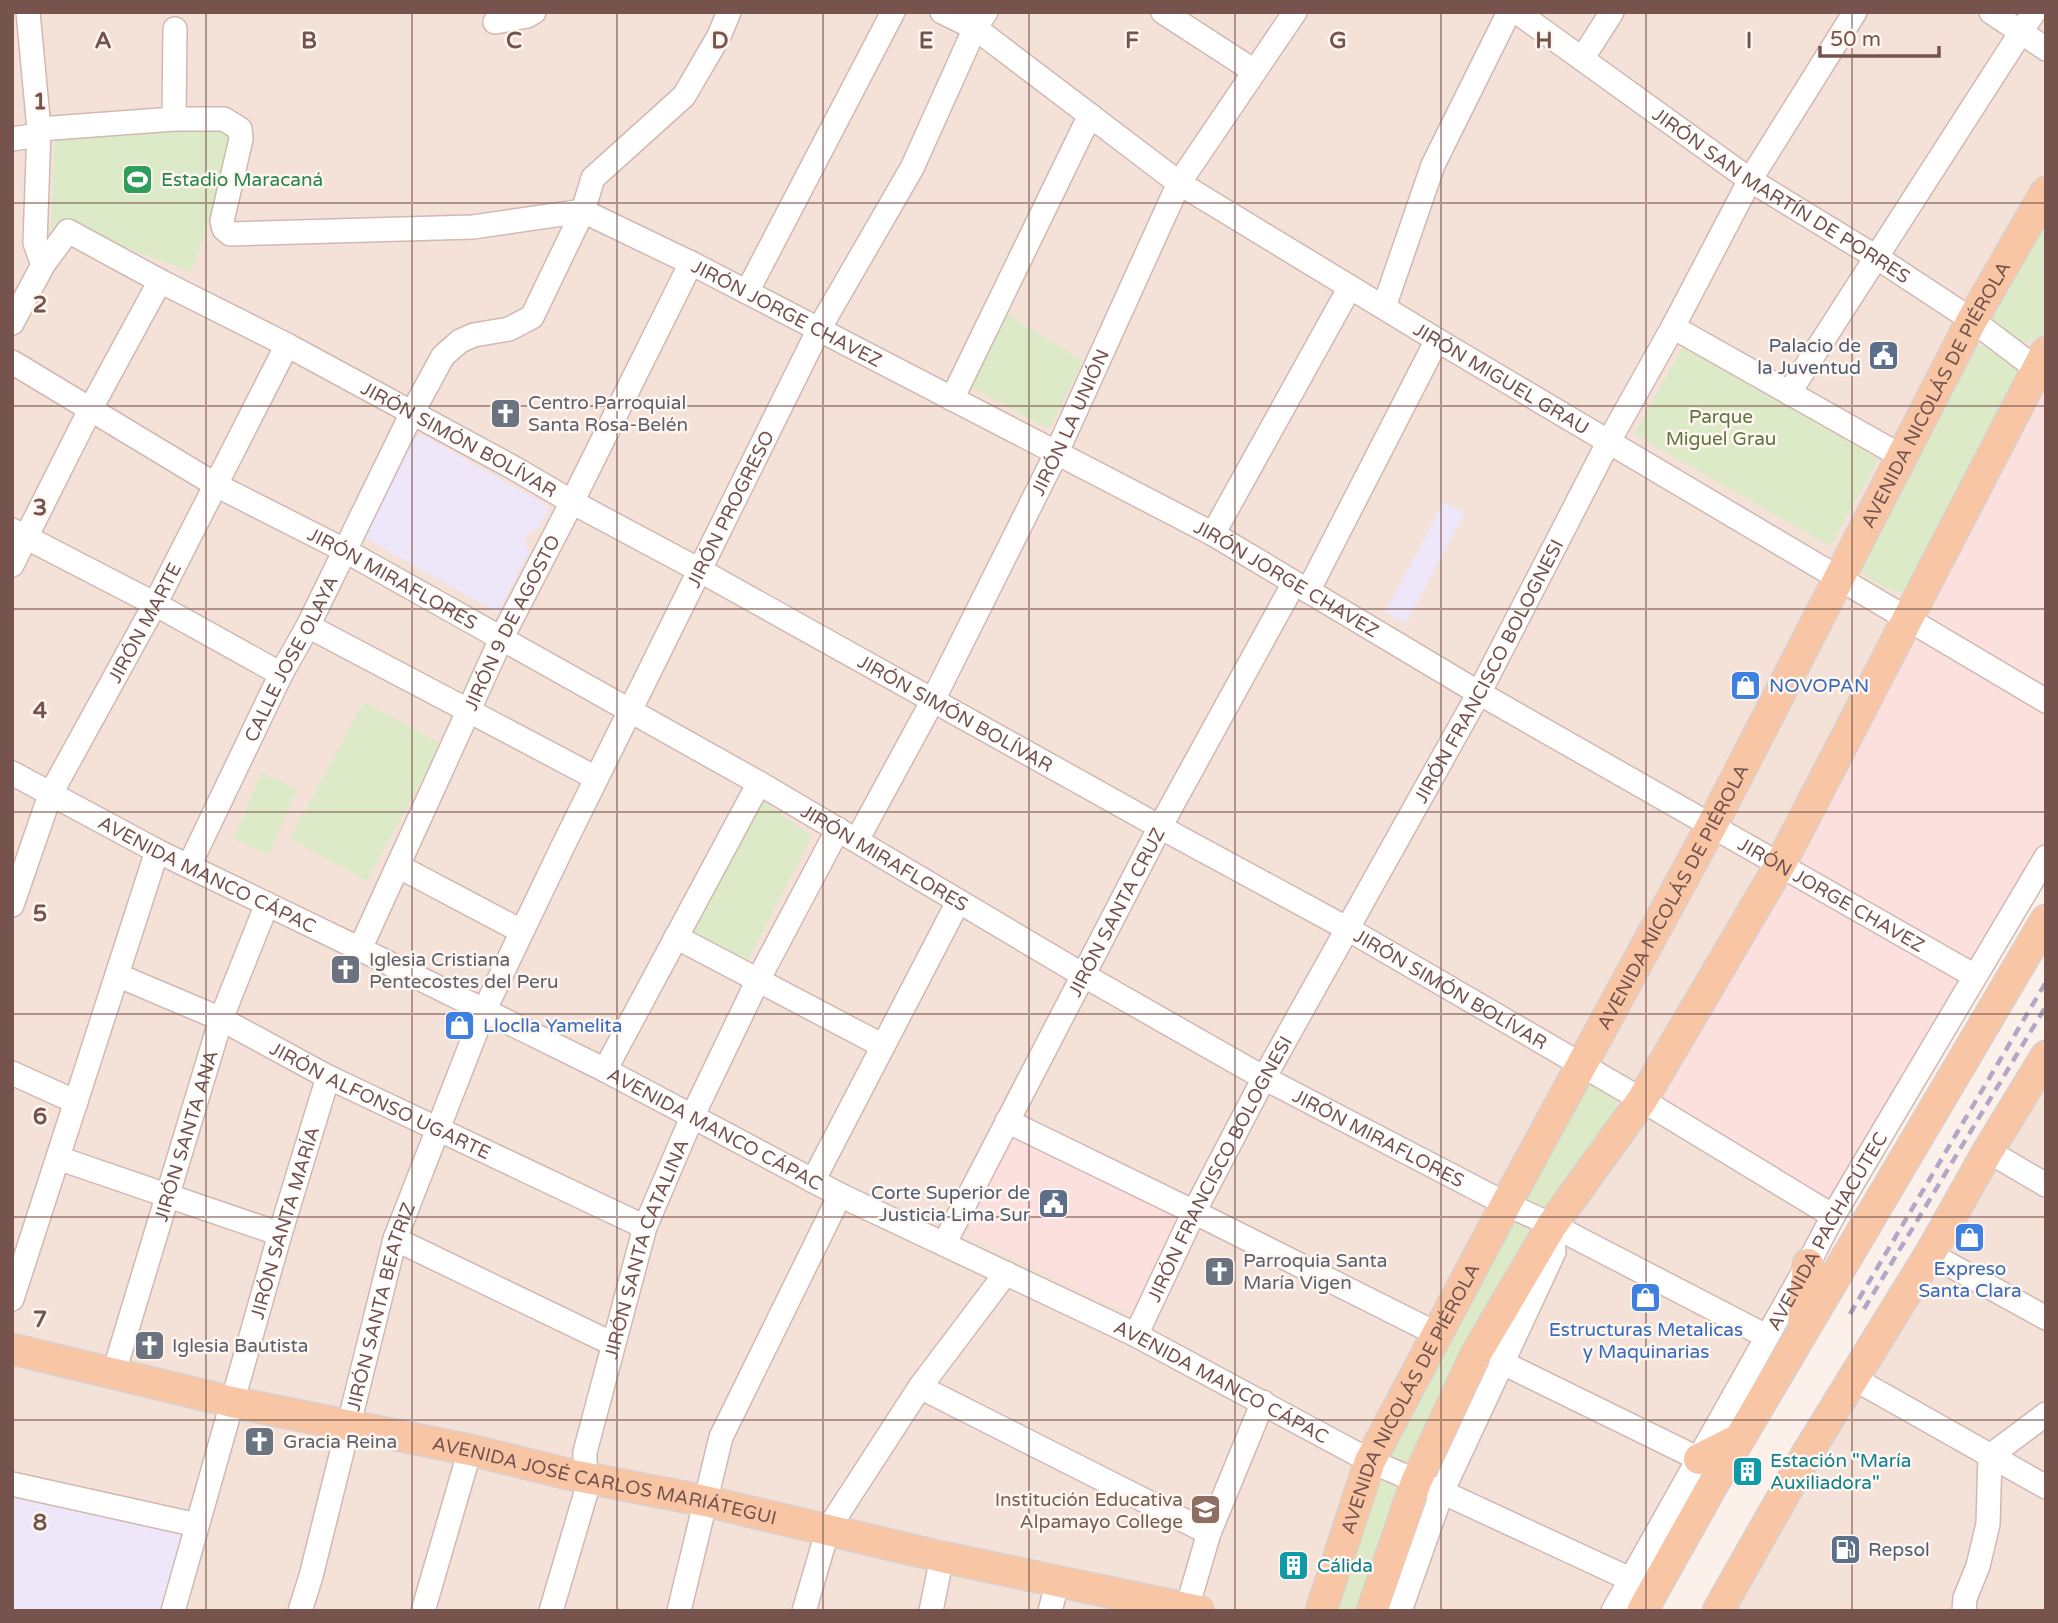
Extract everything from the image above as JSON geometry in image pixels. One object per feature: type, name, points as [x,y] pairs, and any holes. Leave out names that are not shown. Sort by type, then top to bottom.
[{"type":"main road","name":"AVENIDA NICOLÁS DE PIÉROLA","points":[[1321,1611],[1370,1461],[1712,825],[1972,320],[2046,191]]},
{"type":"main road","name":"AVENIDA NICOLÁS DE PIÉROLA","points":[[1372,1611],[1429,1487],[1476,1354],[1552,1225],[1642,1100],[1780,865],[2043,366]]},
{"type":"main road","name":"AVENIDA PACHACÚTEC","points":[[1642,1611],[1740,1438],[2046,920]]},
{"type":"main road","points":[[1718,1611],[1808,1452],[1930,1254],[2046,1056]]},
{"type":"main road","points":[[1803,1332],[1808,1264]]},
{"type":"main road","name":"AVENIDA JOSÉ CARLOS MARIÁTEGUI","points":[[12,1349],[232,1402],[705,1501],[942,1557],[1183,1609]]},
{"type":"main road","points":[[1699,1459],[1740,1438]]},
{"type":"street","points":[[12,323],[43,265],[35,243],[39,132],[28,12]]},
{"type":"street","points":[[495,22],[527,16],[534,12]]},
{"type":"street","name":"CALLE JOSE OLAYA","points":[[189,866],[281,674],[308,626],[412,413],[443,356],[450,348],[474,335],[509,329],[531,317],[583,211],[593,178],[684,96],[719,36],[729,12]]},
{"type":"street","points":[[747,292],[893,12]]},
{"type":"street","name":"JIRÓN MIGUEL GRAU","points":[[942,12],[980,20],[1090,115],[1179,183],[1437,340],[2046,701]]},
{"type":"street","points":[[1163,12],[1254,71]]},
{"type":"street","name":"JIRÓN LA UNIÓN","points":[[848,834],[932,702],[1056,454],[1179,183],[1295,12]]},
{"type":"street","points":[[1384,307],[1433,165],[1509,12]]},
{"type":"street","name":"JIRÓN SAN MARTÍN DE PORRES","points":[[1517,12],[1750,180],[1876,257],[2043,366]]},
{"type":"street","points":[[1582,59],[1612,12]]},
{"type":"street","name":"JIRÓN FRANCISCO BOLOGNESI","points":[[1136,1335],[1194,1212],[1264,1078],[1479,693],[1609,441],[1673,327],[1750,180],[1855,12]]},
{"type":"street","points":[[1991,12],[2046,49]]},
{"type":"street","points":[[1789,393],[2034,12]]},
{"type":"street","name":"JIRÓN PROGRESO","points":[[484,1011],[596,778],[819,329],[912,169],[980,20]]},
{"type":"street","points":[[174,119],[175,29]]},
{"type":"street","points":[[952,399],[1090,115]]},
{"type":"street","points":[[12,139],[39,132],[174,119],[224,119],[240,129],[241,139],[222,221],[224,229],[230,234],[473,227],[583,211]]},
{"type":"street","name":"JIRÓN JORGE CHAVEZ","points":[[583,211],[691,263],[1213,534],[1479,693],[1973,975]]},
{"type":"street","name":"JIRÓN SIMÓN BOLÍVAR","points":[[43,265],[68,231],[287,345],[1348,929],[1581,1067],[1642,1100],[1833,1216]]},
{"type":"street","name":"JIRÓN 9 DE AGOSTO","points":[[360,949],[502,637],[691,263]]},
{"type":"street","points":[[12,565],[19,535],[160,281]]},
{"type":"street","points":[[1213,534],[1350,287]]},
{"type":"street","points":[[1673,327],[1901,456]]},
{"type":"street","name":"JIRÓN SANTA CRUZ","points":[[944,1244],[1160,827],[1301,587],[1437,340]]},
{"type":"street","name":"JIRÓN MARTE","points":[[12,905],[50,794],[155,604],[287,345]]},
{"type":"street","name":"JIRÓN MIRAFLORES","points":[[12,362],[216,485],[344,550],[502,637],[848,834],[958,902],[1264,1078],[1766,1336]]},
{"type":"street","points":[[19,535],[155,604],[281,674]]},
{"type":"street","points":[[308,626],[596,778]]},
{"type":"street","name":"AVENIDA MANCO CÁPAC","points":[[12,773],[157,851],[605,1070],[840,1195],[1136,1335],[1370,1461],[1632,1580]]},
{"type":"street","points":[[605,1070],[759,783]]},
{"type":"street","name":"JIRÓN SANTA CATALINA","points":[[551,1611],[590,1479],[585,1464],[585,1452],[645,1227],[692,1115],[757,982],[848,834]]},
{"type":"street","points":[[12,1299],[17,1266],[58,1158],[157,851]]},
{"type":"street","name":"AVENIDA PACHACÚTEC","points":[[1613,1611],[1833,1216],[1973,975],[2046,857]]},
{"type":"street","points":[[398,866],[521,931]]},
{"type":"street","points":[[813,1181],[958,902]]},
{"type":"street","name":"JIRÓN SANTA ANA","points":[[114,1373],[221,1019],[267,904]]},
{"type":"street","points":[[676,937],[883,1046]]},
{"type":"street","name":"JIRÓN ALFONSO UGARTE","points":[[117,975],[221,1019],[328,1077],[645,1227]]},
{"type":"street","name":"JIRÓN SANTA BEATRIZ","points":[[300,1611],[395,1240],[484,1011]]},
{"type":"street","points":[[12,1073],[76,1102]]},
{"type":"street","name":"JIRÓN SANTA MARÍA","points":[[173,1611],[280,1234],[328,1077]]},
{"type":"street","points":[[1007,1121],[1437,1334]]},
{"type":"street","points":[[1988,1151],[2046,1185]]},
{"type":"street","points":[[58,1158],[280,1234]]},
{"type":"street","points":[[679,1611],[720,1437],[840,1195]]},
{"type":"street","name":"AVENIDA NICOLÁS DE PIÉROLA","points":[[1400,1611],[1429,1487],[1501,1362],[1554,1252],[1552,1225]]},
{"type":"street","points":[[395,1240],[613,1344]]},
{"type":"street","points":[[1930,1254],[2046,1318]]},
{"type":"street","points":[[804,1611],[828,1529],[919,1387],[1006,1273]]},
{"type":"street","points":[[1501,1362],[1699,1459]]},
{"type":"street","points":[[1853,1378],[2046,1487]]},
{"type":"street","points":[[919,1387],[1209,1533]]},
{"type":"street","points":[[1183,1609],[1209,1533],[1263,1402]]},
{"type":"street","points":[[1990,1456],[2046,1414]]},
{"type":"street","points":[[423,1611],[470,1450]]},
{"type":"street","points":[[1964,1611],[1965,1598],[1978,1566],[1988,1524],[1990,1456]]},
{"type":"street","points":[[12,1484],[197,1525]]},
{"type":"street","points":[[931,1611],[942,1557]]},
{"type":"street","points":[[1050,1611],[1058,1580]]},
{"type":"shaded area","points":[[12,12],[2046,12],[2046,372],[1845,1215],[1778,1345],[1629,1611],[12,1611]]},
{"type":"shaded area","points":[[2046,372],[2046,877],[1845,1215],[1647,1114]]},
{"type":"shaded area","points":[[421,434],[550,507],[539,529],[530,531],[525,541],[529,552],[498,613],[363,537],[409,442]]},
{"type":"shaded area","points":[[1444,502],[1465,513],[1406,623],[1385,612]]},
{"type":"shaded area","points":[[2046,1041],[2046,1611],[1709,1611],[1904,1279]]},
{"type":"shaded area","points":[[1012,1132],[1179,1213],[1133,1310],[1124,1311],[974,1235],[969,1223]]},
{"type":"shaded area","points":[[12,1493],[183,1532],[186,1537],[161,1611],[12,1611]]},
{"type":"green space","name":"Estadio Maracaná","points":[[235,128],[237,135],[192,272],[73,228],[50,241],[55,143],[63,134]]},
{"type":"green space","points":[[2046,206],[2046,329],[2033,341],[2017,340],[2001,331],[1989,318]]},
{"type":"green space","points":[[1003,311],[1083,361],[1049,429],[968,386]]},
{"type":"green space","points":[[1977,345],[2001,355],[2019,372],[1905,592],[1886,588],[1859,568],[1970,347]]},
{"type":"green space","name":"Parque Miguel Grau","points":[[1683,347],[1879,459],[1830,546],[1634,434]]},
{"type":"green space","points":[[364,702],[441,744],[367,881],[290,838]]},
{"type":"green space","points":[[261,773],[297,789],[269,854],[234,839]]},
{"type":"green space","points":[[761,800],[812,836],[746,965],[689,935]]},
{"type":"green space","points":[[1593,1082],[1616,1096],[1616,1112],[1550,1211],[1528,1204],[1523,1198],[1585,1084]]},
{"type":"green space","points":[[1518,1220],[1530,1234],[1498,1287],[1413,1456],[1405,1462],[1397,1460],[1389,1453],[1513,1221]]},
{"type":"green space","points":[[1377,1482],[1391,1484],[1399,1491],[1363,1611],[1330,1611]]},
{"type":"railway","points":[[1850,1314],[2046,982]]},
{"type":"railway","points":[[1864,1309],[2046,1006]]},
{"type":"place","name":"Estadio Maracaná","points":[[138,179]]},
{"type":"place","name":"Palacio de la Juventud","points":[[1884,356]]},
{"type":"place","name":"Centro Parroquial Santa Rosa-Belén","points":[[505,413]]},
{"type":"place","name":"NOVOPAN","points":[[1746,685]]},
{"type":"place","name":"Iglesia Cristiana Pentecostes del Peru","points":[[346,970]]},
{"type":"place","name":"Lloclla Yamelita","points":[[460,1025]]},
{"type":"place","name":"Corte Superior de Justicia Lima Sur","points":[[1053,1203]]},
{"type":"place","name":"Expreso Santa Clara","points":[[1970,1237]]},
{"type":"place","name":"Parroquia Santa María Vigen","points":[[1220,1271]]},
{"type":"place","name":"Estructuras Metalicas y Maquinarias","points":[[1646,1298]]},
{"type":"place","name":"Iglesia Bautista","points":[[149,1345]]},
{"type":"place","name":"Gracia Reina","points":[[260,1441]]},
{"type":"place","name":"Estación \"María Auxiliadora\"","points":[[1747,1471]]},
{"type":"place","name":"Institución Educativa Alpamayo College","points":[[1206,1510]]},
{"type":"place","name":"Repsol","points":[[1845,1549]]},
{"type":"place","name":"Cálida","points":[[1294,1565]]}]
